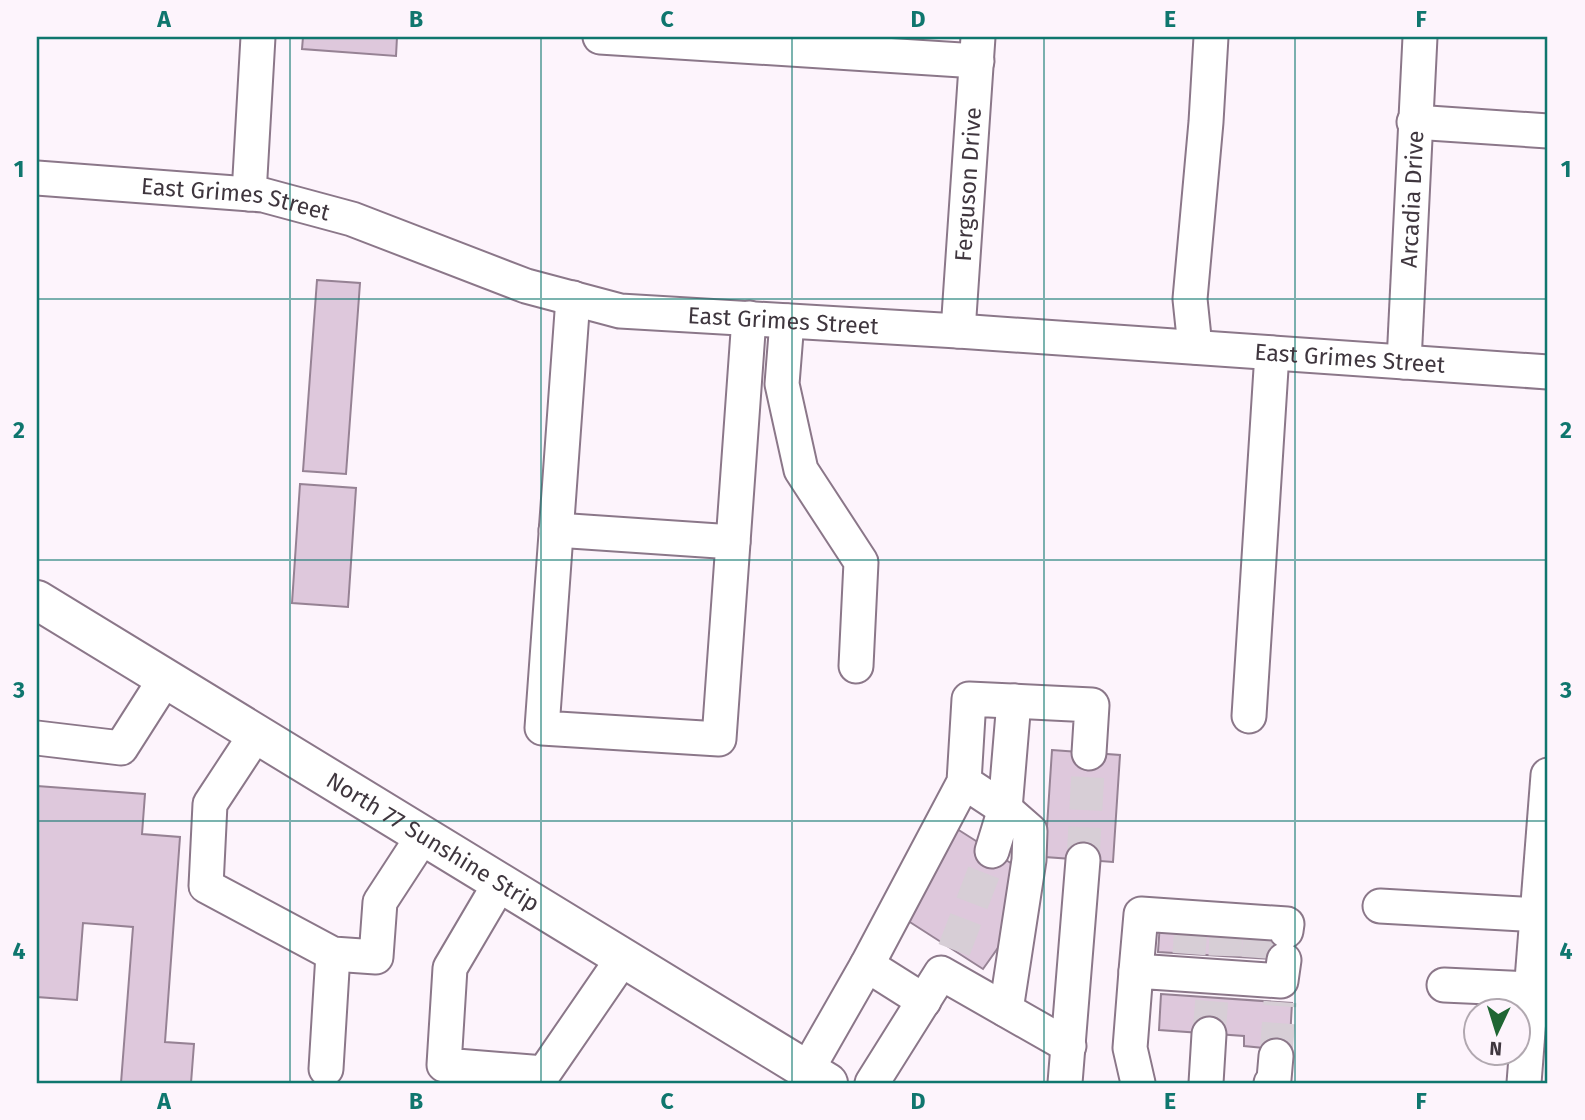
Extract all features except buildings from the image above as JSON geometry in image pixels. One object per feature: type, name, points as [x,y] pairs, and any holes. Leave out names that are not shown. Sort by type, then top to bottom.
[{"type":"main road","name":"North 77 Sunshine Strip","points":[[37,600],[817,1077]]},
{"type":"street","points":[[249,194],[258,37]]},
{"type":"street","points":[[600,37],[978,49]]},
{"type":"street","points":[[1195,347],[1191,299],[1211,37]]},
{"type":"street","name":"Arcadia Drive","points":[[1404,362],[1420,37]]},
{"type":"street","name":"Ferguson Drive","points":[[958,331],[978,49]]},
{"type":"street","points":[[1414,122],[1548,131]]},
{"type":"street","name":"East Grimes Street","points":[[37,178],[263,195],[352,219],[526,286],[620,310],[1548,372]]},
{"type":"street","points":[[573,299],[542,728],[719,739],[749,318]]},
{"type":"street","points":[[787,321],[782,384],[801,470],[862,562],[856,666]]},
{"type":"street","points":[[1249,716],[1272,353]]},
{"type":"street","points":[[556,530],[733,542]]},
{"type":"street","points":[[37,738],[121,748],[165,679]]},
{"type":"street","points":[[817,1077],[867,965],[964,782],[968,699],[1092,705],[1089,753]]},
{"type":"street","points":[[992,851],[1004,809],[1014,701]]},
{"type":"street","points":[[256,734],[210,804],[206,886],[332,954],[376,957],[380,902],[423,836]]},
{"type":"street","points":[[1524,1083],[1548,775]]},
{"type":"street","points":[[964,782],[1004,809],[1030,831],[1006,1010]]},
{"type":"street","points":[[1065,1083],[1083,860]]},
{"type":"street","points":[[500,883],[450,968],[444,1065],[544,1073],[623,958]]},
{"type":"street","points":[[1380,906],[1538,915]]},
{"type":"street","points":[[1136,971],[1209,952],[1271,958],[1209,952],[1140,914],[1130,1048],[1138,1083]]},
{"type":"street","points":[[326,1069],[332,954]]},
{"type":"street","points":[[867,965],[940,975],[1069,1046]]},
{"type":"street","points":[[872,1083],[940,975]]},
{"type":"street","points":[[1444,985],[1531,989]]},
{"type":"street","points":[[1206,1083],[1209,1034]]},
{"type":"tunnel","points":[[1083,860],[1089,753]]},
{"type":"tunnel","points":[[954,950],[992,851]]},
{"type":"tunnel","points":[[1189,954],[1191,925]]},
{"type":"tunnel","points":[[1225,956],[1226,927]]},
{"type":"tunnel","points":[[1258,958],[1260,929]]},
{"type":"tunnel","points":[[1209,1034],[1212,997]]},
{"type":"tunnel","points":[[1276,1056],[1280,1002]]}]
